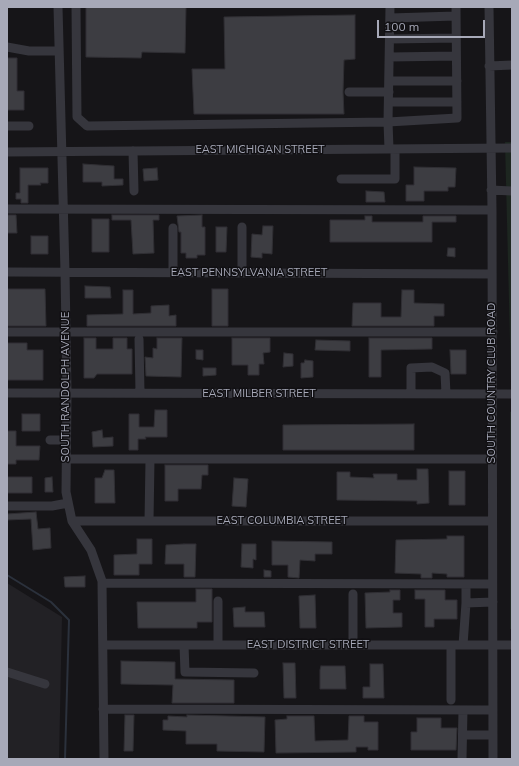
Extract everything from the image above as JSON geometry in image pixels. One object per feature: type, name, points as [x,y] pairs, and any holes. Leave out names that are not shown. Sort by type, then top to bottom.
[{"type":"street","name":"SOUTH RANDOLPH AVENUE","points":[[58,7],[64,210],[67,393],[66,492],[72,522],[90,550],[102,583],[104,759]]},
{"type":"street","points":[[76,7],[78,117],[87,126],[388,122],[457,118],[456,12],[390,18]]},
{"type":"street","points":[[342,179],[395,179],[388,122],[390,81],[390,7]]},
{"type":"street","name":"SOUTH COUNTRY CLUB ROAD","points":[[489,7],[490,148],[492,190],[493,759]]},
{"type":"street","points":[[390,39],[456,38]]},
{"type":"street","points":[[7,48],[29,51],[59,51]]},
{"type":"street","points":[[390,57],[456,56]]},
{"type":"street","points":[[490,66],[512,65]]},
{"type":"street","points":[[390,81],[457,81]]},
{"type":"street","points":[[349,92],[389,92]]},
{"type":"street","points":[[389,102],[457,102]]},
{"type":"street","points":[[7,126],[29,126]]},
{"type":"street","name":"EAST MICHIGAN STREET","points":[[7,152],[512,148]]},
{"type":"street","points":[[133,151],[134,191]]},
{"type":"street","points":[[492,190],[512,191]]},
{"type":"street","points":[[7,210],[492,210]]},
{"type":"street","points":[[242,227],[242,273]]},
{"type":"street","points":[[173,228],[173,272]]},
{"type":"street","name":"EAST PENNSYLVANIA STREET","points":[[7,272],[492,274]]},
{"type":"street","points":[[7,332],[492,332]]},
{"type":"street","points":[[139,339],[140,393]]},
{"type":"street","points":[[411,394],[411,368],[432,367],[445,373],[446,394]]},
{"type":"street","name":"EAST MILBER STREET","points":[[7,393],[512,394]]},
{"type":"street","points":[[50,440],[66,440]]},
{"type":"street","points":[[66,459],[492,459]]},
{"type":"street","points":[[149,521],[150,460]]},
{"type":"street","points":[[7,506],[52,506],[68,503]]},
{"type":"street","name":"EAST COLUMBIA STREET","points":[[72,522],[492,521]]},
{"type":"street","points":[[102,583],[492,584]]},
{"type":"street","points":[[463,645],[466,584]]},
{"type":"street","points":[[353,594],[353,645]]},
{"type":"street","points":[[218,601],[218,645]]},
{"type":"street","points":[[466,603],[492,602]]},
{"type":"street","name":"EAST DISTRICT STREET","points":[[103,645],[512,645]]},
{"type":"street","points":[[184,645],[185,672],[254,673]]},
{"type":"street","points":[[451,645],[451,700]]},
{"type":"street","points":[[7,672],[45,684]]},
{"type":"street","points":[[104,709],[493,710]]},
{"type":"street","points":[[462,759],[463,710]]},
{"type":"street","points":[[462,735],[493,735]]},
{"type":"shaded area","points":[[505,142],[512,142],[512,382],[511,382]]},
{"type":"shaded area","points":[[512,411],[512,629],[510,629],[510,412]]},
{"type":"shaded area","points":[[7,583],[62,617],[59,759],[7,759]]},
{"type":"building","points":[[86,7],[186,7],[185,53],[142,52],[141,58],[86,57]]},
{"type":"building","points":[[355,15],[355,59],[344,60],[344,114],[194,114],[192,69],[225,69],[224,17]]},
{"type":"building","points":[[7,58],[17,58],[17,91],[24,91],[24,110],[7,110]]},
{"type":"building","points":[[83,164],[114,166],[114,179],[123,179],[123,185],[102,186],[102,182],[83,182]]},
{"type":"building","points":[[414,167],[456,168],[455,187],[448,187],[448,191],[424,191],[424,201],[406,201],[406,185],[414,185]]},
{"type":"building","points":[[20,168],[48,168],[48,183],[40,183],[41,185],[28,185],[28,203],[21,203],[21,199],[16,199],[16,193],[20,193]]},
{"type":"building","points":[[157,168],[158,180],[144,181],[143,169]]},
{"type":"building","points":[[366,191],[384,192],[385,202],[366,202]]},
{"type":"building","points":[[7,215],[16,215],[17,233],[7,233]]},
{"type":"building","points":[[112,215],[159,215],[159,220],[153,220],[154,253],[133,254],[131,220],[112,220]]},
{"type":"building","points":[[202,215],[202,227],[205,227],[205,255],[197,255],[197,258],[186,258],[186,253],[181,253],[181,232],[179,232],[177,216]]},
{"type":"building","points":[[365,216],[372,216],[372,222],[423,222],[423,216],[456,216],[456,222],[432,222],[432,242],[330,242],[330,220],[365,220]]},
{"type":"building","points":[[92,219],[109,219],[109,252],[92,252]]},
{"type":"building","points":[[263,226],[273,226],[272,254],[262,253],[262,258],[251,257],[252,234],[262,235]]},
{"type":"building","points":[[216,227],[227,227],[226,252],[216,252]]},
{"type":"building","points":[[31,236],[48,236],[48,254],[31,254]]},
{"type":"building","points":[[448,248],[455,248],[455,257],[447,256]]},
{"type":"building","points":[[85,286],[110,287],[111,298],[85,298]]},
{"type":"building","points":[[7,289],[45,289],[46,326],[7,326]]},
{"type":"building","points":[[212,289],[228,289],[228,326],[212,326]]},
{"type":"building","points":[[123,290],[133,290],[133,314],[151,313],[151,306],[169,305],[169,316],[176,315],[176,326],[87,326],[87,315],[123,314]]},
{"type":"building","points":[[402,290],[414,290],[414,303],[444,304],[444,316],[434,316],[434,326],[352,326],[353,303],[381,303],[381,317],[401,317]]},
{"type":"building","points":[[84,338],[96,338],[96,349],[113,349],[113,338],[127,338],[127,349],[132,349],[132,374],[97,374],[94,378],[84,378]]},
{"type":"building","points":[[157,338],[182,338],[181,377],[146,376],[145,357],[153,358],[153,348],[157,349]]},
{"type":"building","points":[[232,338],[270,338],[270,352],[263,353],[264,364],[259,364],[259,375],[248,375],[248,365],[232,365]]},
{"type":"building","points":[[369,338],[432,338],[432,349],[381,350],[381,377],[369,377]]},
{"type":"building","points":[[316,340],[350,341],[350,351],[315,350]]},
{"type":"building","points":[[7,343],[27,343],[27,350],[43,350],[43,380],[7,380]]},
{"type":"building","points":[[196,350],[203,350],[203,360],[196,359]]},
{"type":"building","points":[[450,350],[466,350],[466,374],[451,374]]},
{"type":"building","points":[[284,353],[293,354],[293,366],[283,367]]},
{"type":"building","points":[[305,360],[313,361],[313,377],[301,378],[301,363],[304,363]]},
{"type":"building","points":[[203,368],[216,368],[216,375],[203,376]]},
{"type":"building","points":[[155,410],[167,410],[167,437],[145,437],[146,439],[138,439],[138,450],[129,450],[129,414],[139,414],[139,427],[154,427]]},
{"type":"building","points":[[22,414],[40,414],[40,431],[22,431]]},
{"type":"building","points":[[414,424],[414,450],[283,450],[283,425]]},
{"type":"building","points":[[102,430],[103,438],[113,437],[113,446],[93,447],[92,432]]},
{"type":"building","points":[[7,431],[16,431],[16,446],[40,446],[39,460],[16,460],[16,464],[7,464]]},
{"type":"building","points":[[165,465],[208,465],[208,475],[202,475],[201,489],[178,489],[178,501],[165,501]]},
{"type":"building","points":[[417,469],[428,469],[429,503],[417,504],[417,501],[337,500],[337,472],[350,472],[350,477],[374,478],[373,474],[397,474],[397,480],[417,480]]},
{"type":"building","points":[[105,470],[114,470],[115,503],[95,503],[95,478],[102,478]]},
{"type":"building","points":[[449,471],[465,471],[465,505],[449,505]]},
{"type":"building","points":[[7,477],[32,477],[32,493],[7,493]]},
{"type":"building","points":[[52,477],[53,492],[45,492],[45,478]]},
{"type":"building","points":[[234,478],[248,479],[246,507],[232,506]]},
{"type":"building","points":[[36,512],[38,529],[50,528],[51,548],[33,550],[31,519],[7,520],[7,514]]},
{"type":"building","points":[[447,536],[464,536],[464,577],[447,577],[447,574],[432,573],[432,578],[421,578],[421,574],[395,573],[396,540],[447,539]]},
{"type":"building","points":[[137,539],[152,539],[152,564],[139,564],[139,575],[114,575],[114,555],[137,554]]},
{"type":"building","points":[[272,541],[332,542],[332,554],[315,554],[315,561],[300,560],[299,578],[288,577],[288,565],[272,565]]},
{"type":"building","points":[[196,544],[195,577],[184,577],[184,564],[165,564],[166,545]]},
{"type":"building","points":[[242,544],[256,544],[256,560],[253,559],[253,568],[241,567]]},
{"type":"building","points":[[264,570],[271,571],[271,577],[264,577]]},
{"type":"building","points":[[85,576],[85,587],[65,587],[64,577]]},
{"type":"building","points":[[196,589],[212,589],[212,622],[197,622],[197,628],[138,628],[137,602],[196,602]]},
{"type":"building","points":[[390,590],[400,590],[400,600],[393,600],[393,613],[402,613],[402,627],[366,628],[365,593],[390,592]]},
{"type":"building","points":[[415,590],[445,590],[445,600],[457,600],[457,619],[434,619],[434,627],[425,627],[425,599],[415,599]]},
{"type":"building","points":[[315,595],[316,628],[300,628],[299,596]]},
{"type":"building","points":[[245,607],[245,612],[264,612],[265,627],[234,627],[233,608]]},
{"type":"building","points":[[121,661],[175,662],[175,679],[234,680],[234,703],[172,703],[173,685],[121,684]]},
{"type":"building","points":[[283,663],[295,663],[296,698],[284,698]]},
{"type":"building","points":[[370,664],[383,664],[384,698],[363,698],[363,687],[370,687]]},
{"type":"building","points":[[321,666],[345,666],[346,689],[320,689]]},
{"type":"building","points":[[125,715],[134,715],[133,751],[124,751]]},
{"type":"building","points":[[187,715],[265,717],[264,752],[217,751],[217,744],[186,744],[186,731],[163,730],[163,720],[168,720],[168,716],[187,717]]},
{"type":"building","points":[[287,716],[314,716],[315,741],[348,740],[349,716],[364,716],[364,722],[378,722],[378,750],[368,750],[368,747],[356,747],[356,752],[276,753],[275,720],[287,719]]},
{"type":"building","points":[[417,718],[441,718],[441,728],[457,728],[456,750],[411,750],[411,732],[417,732]]},
{"type":"waterway","points":[[7,575],[51,602],[69,620],[65,759]]}]
